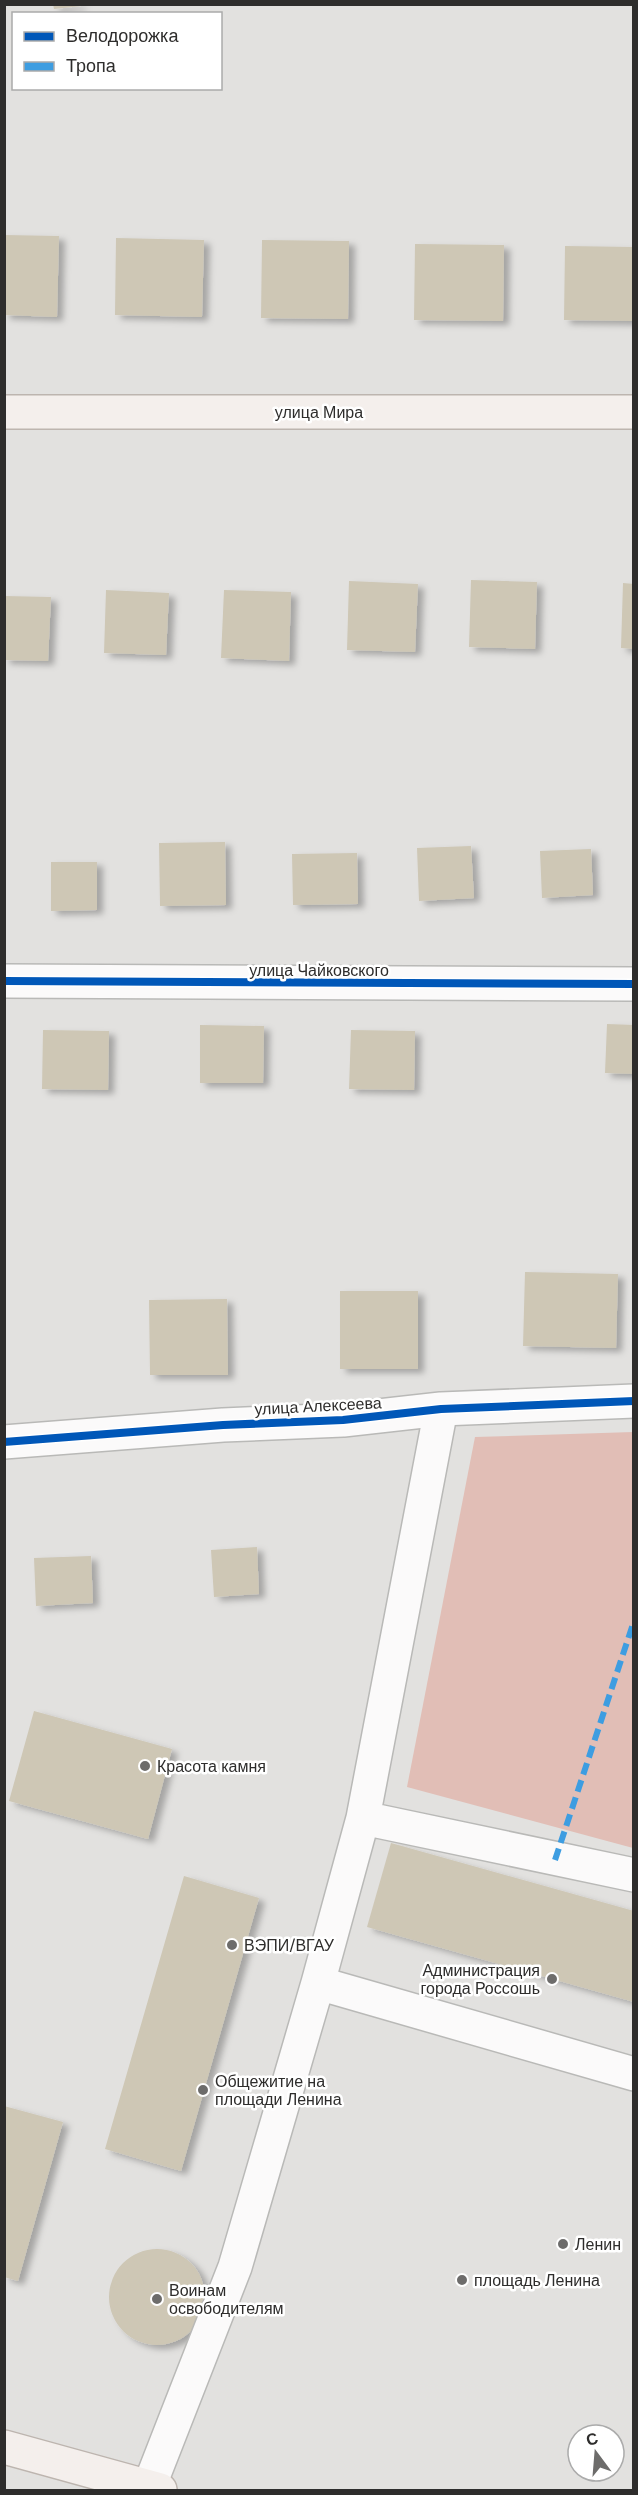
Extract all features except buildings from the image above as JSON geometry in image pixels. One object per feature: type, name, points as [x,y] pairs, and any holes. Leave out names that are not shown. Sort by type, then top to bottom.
[{"type":"main road","name":"улица Мира","points":[[4,412],[633,412]]},
{"type":"main road","points":[[4,2447],[154,2489]]},
{"type":"street","name":"улица Чайковского","points":[[4,981],[633,984]]},
{"type":"street","name":"улица Алексеева","points":[[4,1442],[224,1425],[343,1420],[441,1409],[633,1401]]},
{"type":"street","points":[[154,2489],[235,2266],[318,1983],[363,1818],[441,1409]]},
{"type":"street","points":[[363,1818],[633,1875]]},
{"type":"street","points":[[318,1983],[633,2074]]},
{"type":"shaded area","points":[[633,1432],[633,1848],[407,1787],[475,1437]]},
{"type":"marked path","points":[[555,1860],[634,1621]]},
{"type":"cycle path","points":[[4,981],[634,984]]},
{"type":"cycle path","points":[[4,1442],[223,1425],[343,1420],[441,1409],[634,1401]]},
{"type":"place","name":"Красота камня","points":[[145,1766]]},
{"type":"place","name":"ВЭПИ/ВГАУ","points":[[232,1945]]},
{"type":"place","name":"Администрация города Россошь","points":[[552,1979]]},
{"type":"place","name":"Общежитие на площади Ленина","points":[[203,2090]]},
{"type":"place","name":"Ленин","points":[[563,2244]]},
{"type":"place","name":"площадь Ленина","points":[[462,2280]]},
{"type":"place","name":"Воинам освободителям","points":[[157,2299]]}]
